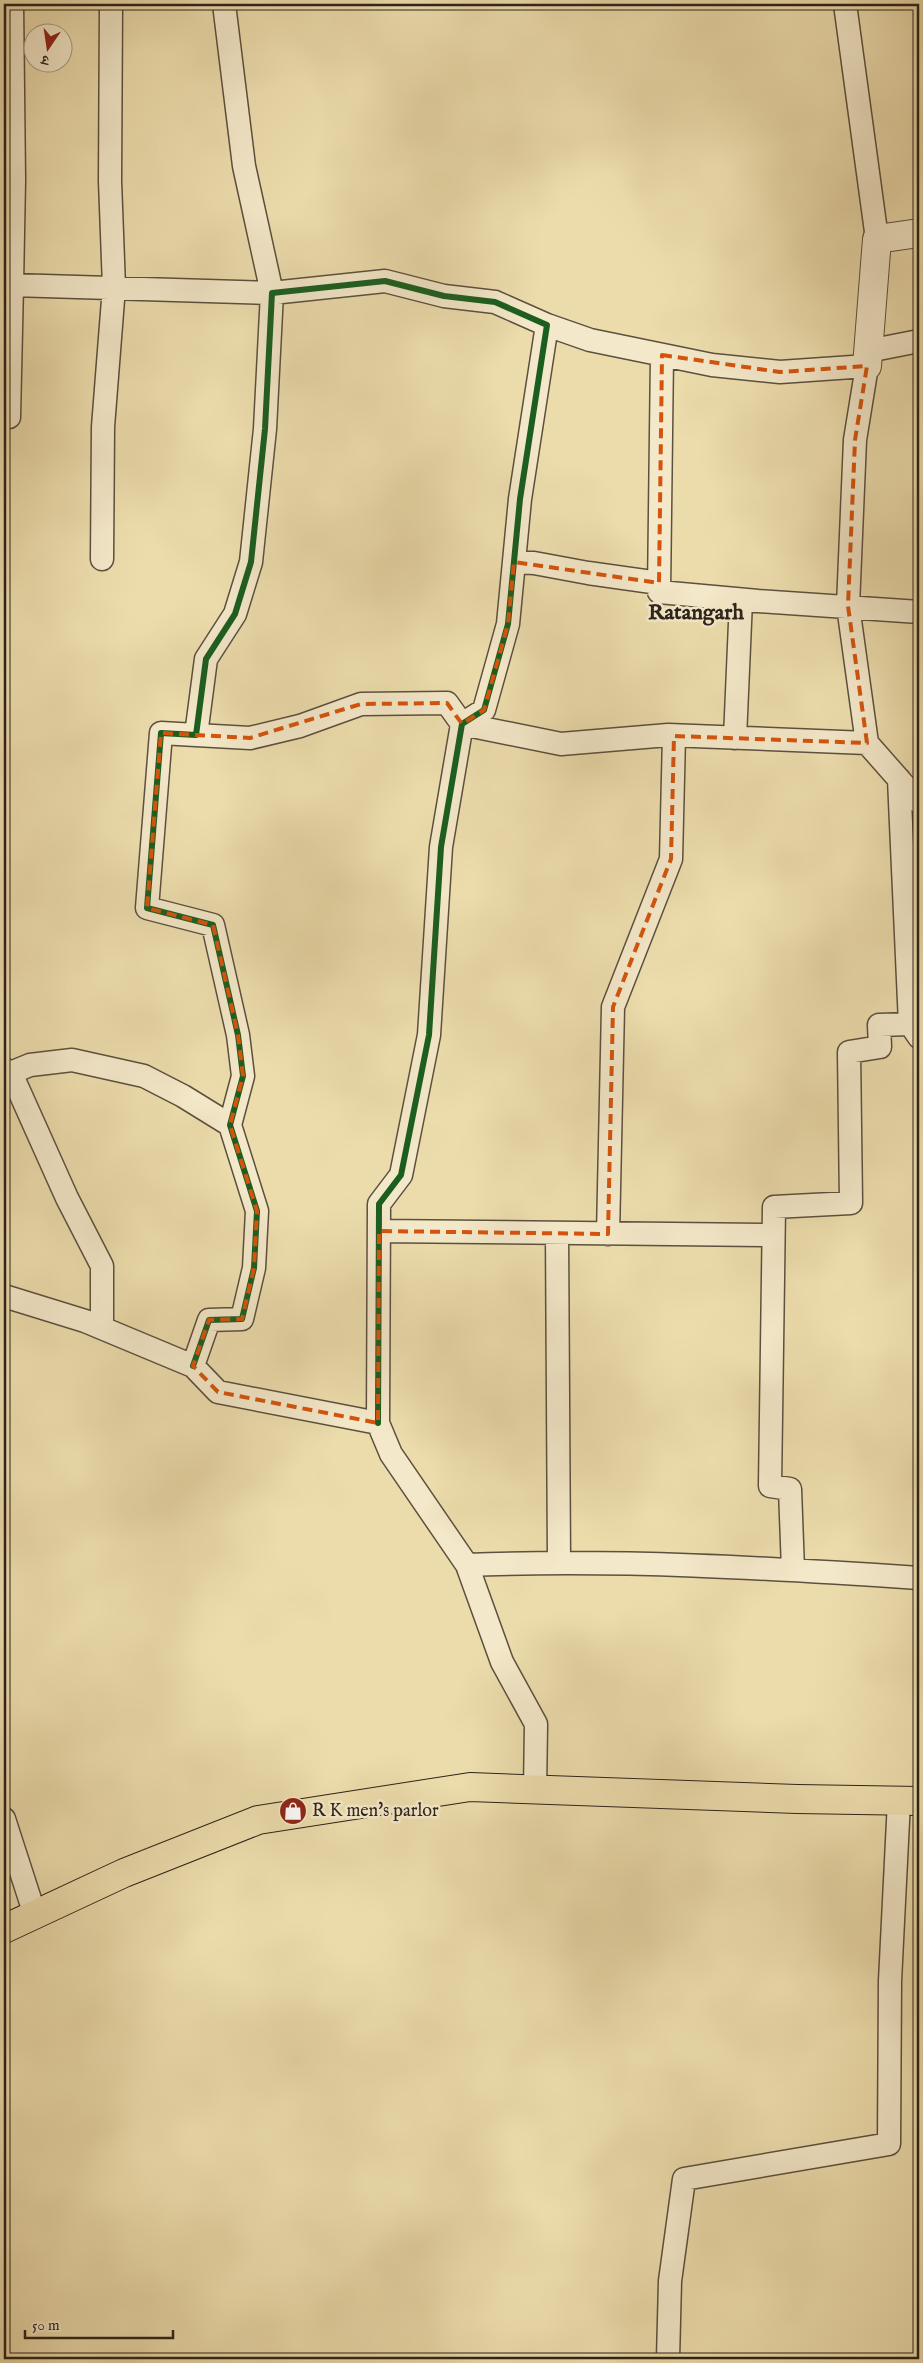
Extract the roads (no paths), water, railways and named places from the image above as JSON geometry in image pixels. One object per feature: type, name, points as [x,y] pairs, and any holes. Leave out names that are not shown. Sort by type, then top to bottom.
[{"type":"main road","points":[[4,1929],[124,1873],[258,1820],[470,1787],[909,1801]]},
{"type":"street","points":[[4,417],[9,417],[9,139],[12,4]]},
{"type":"street","points":[[102,559],[103,427],[114,287],[110,181],[111,4]]},
{"type":"street","points":[[196,735],[206,659],[235,614],[251,562],[264,429],[272,293],[244,166],[224,4]]},
{"type":"street","points":[[844,4],[877,239],[868,359],[855,440],[848,606],[867,743],[919,802]]},
{"type":"street","points":[[877,239],[919,233]]},
{"type":"street","points":[[8,285],[272,293],[385,281],[444,296],[495,302],[547,325],[590,340],[712,364],[780,372],[868,359],[919,340]]},
{"type":"street","points":[[535,1790],[536,1724],[502,1662],[466,1565],[391,1454],[378,1423],[379,1204],[401,1175],[429,1035],[441,847],[462,724],[484,710],[508,624],[520,499],[547,325]]},
{"type":"street","points":[[662,355],[659,592],[741,600],[919,612]]},
{"type":"street","points":[[514,562],[534,563],[659,583]]},
{"type":"street","points":[[735,738],[741,600]]},
{"type":"street","points":[[194,1366],[209,1320],[242,1320],[254,1268],[257,1211],[230,1125],[243,1076],[238,1035],[214,925],[147,908],[162,733],[250,738],[300,726],[361,704],[446,703],[462,724],[561,744],[674,736],[867,743]]},
{"type":"street","points":[[608,1234],[613,1007],[671,858],[674,736]]},
{"type":"street","points":[[792,1570],[790,1489],[770,1486],[774,1207],[851,1203],[849,1052],[880,1047],[878,1025],[915,1030],[899,779]]},
{"type":"street","points":[[102,1328],[102,1266],[67,1198],[7,1071],[30,1065],[72,1060],[144,1076],[183,1096],[230,1125]]},
{"type":"street","points":[[379,1232],[773,1235]]},
{"type":"street","points":[[557,1233],[559,1562]]},
{"type":"street","points":[[4,1296],[85,1320],[194,1366],[218,1392],[378,1423]]},
{"type":"street","points":[[466,1565],[559,1562],[792,1570],[919,1578]]},
{"type":"street","points":[[668,2359],[670,2281],[684,2179],[889,2144],[890,1981],[909,1801]]},
{"type":"street","points":[[4,1819],[34,1914]]},
{"type":"place","name":"R K men's parlor","points":[[293,1811]]},
{"type":"district","name":"Ratangarh","points":[[696,613]]}]
